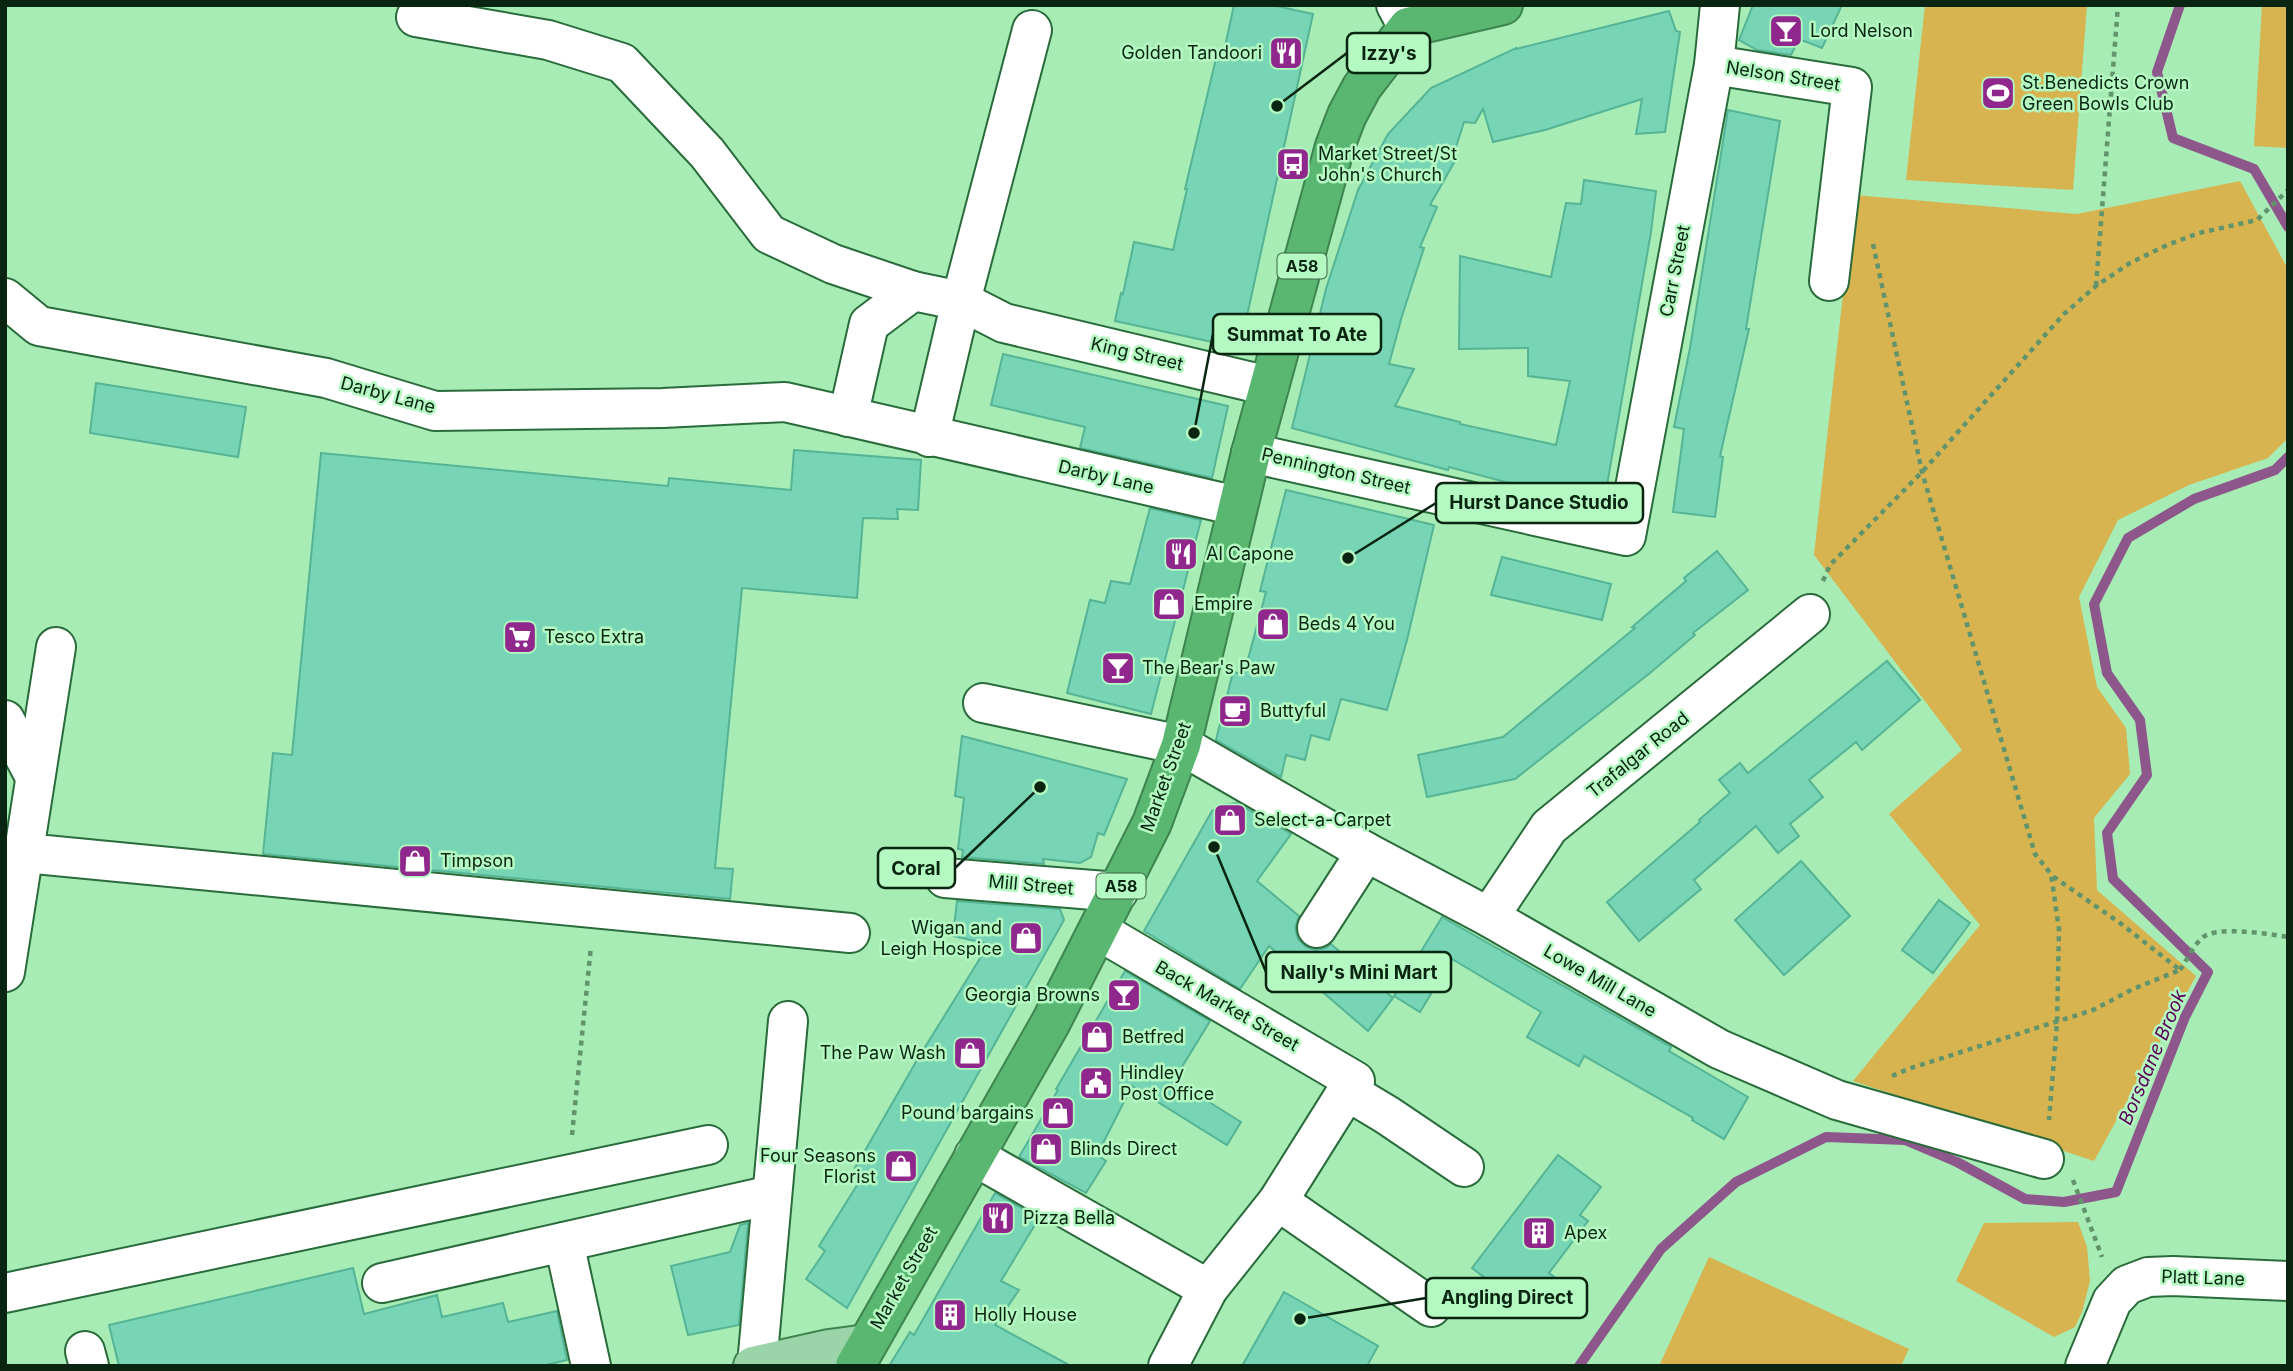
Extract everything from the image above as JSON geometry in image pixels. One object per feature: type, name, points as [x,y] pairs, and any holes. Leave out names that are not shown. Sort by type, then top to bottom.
[{"type":"highway","name":"A58","points":[[1402,16],[1503,5]]},
{"type":"highway","name":"Market Street","points":[[861,1355],[1051,1022],[1152,823],[1181,745],[1237,506],[1335,146],[1347,115],[1402,16]]},
{"type":"main road","points":[[755,1365],[829,1349],[861,1355]]},
{"type":"street","name":"Carr Street","points":[[1626,536],[1714,65],[1720,5]]},
{"type":"street","name":"King Street","points":[[416,17],[548,40],[622,63],[707,153],[769,234],[834,264],[913,291],[961,301],[1004,323],[1269,386]]},
{"type":"street","points":[[929,437],[961,301],[1032,30]]},
{"type":"street","name":"Nelson Street","points":[[1714,65],[1852,87],[1829,281]]},
{"type":"street","points":[[848,417],[869,324],[913,291]]},
{"type":"street","name":"Darby Lane","points":[[5,298],[39,326],[326,378],[435,411],[663,408],[785,402],[975,448],[1237,506]]},
{"type":"street","name":"Pennington Street","points":[[1251,453],[1626,536]]},
{"type":"street","name":"Trafalgar Road","points":[[1489,917],[1549,827],[1810,614]]},
{"type":"street","points":[[5,972],[56,647]]},
{"type":"street","name":"Lowe Mill Lane","points":[[984,703],[1181,745],[1366,852],[1489,917],[1719,1049],[1837,1100],[2044,1159]]},
{"type":"street","points":[[5,720],[35,777]]},
{"type":"street","points":[[5,752],[35,777]]},
{"type":"street","points":[[1317,928],[1366,852]]},
{"type":"street","points":[[25,853],[850,933]]},
{"type":"street","name":"Mill Street","points":[[945,878],[1118,892]]},
{"type":"street","name":"Back Market Street","points":[[1098,931],[1351,1086],[1387,1115],[1464,1167]]},
{"type":"street","points":[[755,1365],[788,1021]]},
{"type":"street","points":[[1168,1366],[1208,1289],[1278,1201],[1351,1086]]},
{"type":"street","points":[[5,1293],[708,1145]]},
{"type":"street","points":[[974,1156],[1208,1289]]},
{"type":"street","points":[[382,1283],[772,1195]]},
{"type":"street","points":[[1278,1201],[1431,1307]]},
{"type":"street","points":[[564,1242],[592,1366]]},
{"type":"street","name":"Platt Lane","points":[[2085,1366],[2112,1301],[2127,1285],[2148,1277],[2174,1276],[2288,1281]]},
{"type":"path","points":[[2096,286],[2119,5]]},
{"type":"path","points":[[1810,614],[1830,565],[1922,472],[2064,314],[2096,286],[2130,263],[2167,244],[2199,233],[2257,220],[2288,191]]},
{"type":"path","points":[[1868,234],[1874,245],[1922,472],[2035,855],[2051,874],[2180,970]]},
{"type":"path","points":[[2044,1159],[2057,1023],[2059,929],[2051,874]]},
{"type":"path","points":[[1837,1100],[1911,1068],[2093,1010],[2133,989],[2180,970],[2203,937],[2213,933],[2254,932],[2288,937]]},
{"type":"path","points":[[579,1144],[572,1137],[592,935]]},
{"type":"path","points":[[2074,1182],[2089,1220]]},
{"type":"shaded area","name":"St.Benedicts Crown Green Bowls Club","points":[[1925,5],[2087,5],[2073,190],[1906,180]]},
{"type":"shaded area","points":[[2262,5],[2288,5],[2288,148],[2254,146]]},
{"type":"shaded area","points":[[2240,181],[2288,269],[2288,438],[2268,458],[2189,485],[2118,520],[2079,597],[2097,687],[2126,728],[2130,774],[2094,818],[2097,890],[2196,976],[2094,1161],[1853,1081],[1980,925],[1889,814],[1962,750],[1814,555],[1854,195],[2077,214]]},
{"type":"shaded area","points":[[2078,1222],[2087,1247],[2090,1281],[2075,1327],[2054,1337],[1956,1281],[1984,1223]]},
{"type":"shaded area","points":[[1709,1257],[1909,1349],[1901,1366],[1659,1366]]},
{"type":"building","points":[[1234,5],[1272,5],[1313,14],[1240,348],[1115,321],[1134,242],[1173,250],[1218,50],[1224,51]]},
{"type":"building","name":"Lord Nelson","points":[[1753,5],[1842,5],[1822,48],[1799,39],[1791,55],[1757,50],[1739,40]]},
{"type":"building","points":[[1669,11],[1676,31],[1680,32],[1665,132],[1636,134],[1642,99],[1545,130],[1493,142],[1483,109],[1475,123],[1464,122],[1456,147],[1449,147],[1449,152],[1430,157],[1455,161],[1430,205],[1437,207],[1420,247],[1424,248],[1389,364],[1414,369],[1395,406],[1460,424],[1556,445],[1570,381],[1528,376],[1528,348],[1459,349],[1460,256],[1551,277],[1566,203],[1581,204],[1584,180],[1656,191],[1603,508],[1292,428],[1326,289],[1358,190],[1388,134],[1431,88],[1516,48]]},
{"type":"building","points":[[1728,110],[1780,121],[1746,329],[1749,329],[1720,456],[1723,457],[1715,517],[1673,512],[1684,429],[1674,427],[1690,348]]},
{"type":"building","points":[[1003,354],[1228,406],[1212,478],[1080,448],[1085,427],[991,405]]},
{"type":"building","points":[[96,383],[246,407],[238,457],[90,433]]},
{"type":"building","name":"Tesco Extra","points":[[794,450],[921,460],[918,510],[897,509],[898,519],[863,518],[857,598],[742,588],[715,868],[733,869],[730,899],[263,854],[273,753],[292,755],[321,453],[668,486],[669,478],[791,490]]},
{"type":"building","points":[[1286,490],[1434,525],[1407,640],[1387,710],[1341,699],[1329,740],[1311,735],[1305,760],[1286,755],[1281,777],[1216,740],[1233,672],[1244,674],[1266,592],[1260,591]]},
{"type":"building","points":[[1150,508],[1201,520],[1151,714],[1067,693],[1090,600],[1105,603],[1111,581],[1130,584]]},
{"type":"building","points":[[1717,551],[1748,590],[1693,633],[1695,635],[1515,779],[1427,797],[1418,755],[1503,737],[1635,628],[1632,627]]},
{"type":"building","points":[[1502,557],[1611,584],[1602,620],[1491,595]]},
{"type":"building","points":[[1887,661],[1920,700],[1862,750],[1856,742],[1809,780],[1823,797],[1790,824],[1799,836],[1778,853],[1756,826],[1694,880],[1701,889],[1639,941],[1607,902],[1730,793],[1719,780],[1740,763],[1748,773]]},
{"type":"building","points":[[962,736],[1127,779],[1104,835],[1098,833],[1091,857],[1080,863],[1043,859],[1044,864],[962,857],[963,850],[958,849],[964,798],[955,796]]},
{"type":"building","points":[[1237,803],[1291,834],[1257,881],[1299,916],[1295,928],[1298,939],[1306,947],[1315,950],[1331,944],[1393,998],[1368,1031],[1269,946],[1240,989],[1144,931],[1212,811],[1222,805]]},
{"type":"building","points":[[1801,861],[1850,916],[1784,975],[1735,920]]},
{"type":"building","points":[[1939,900],[1970,923],[1933,973],[1902,950]]},
{"type":"building","points":[[957,901],[1060,909],[1064,920],[847,1308],[806,1279],[825,1251],[819,1246],[864,1174],[855,1168],[917,1060],[989,944],[953,936]]},
{"type":"building","points":[[1442,917],[1671,1047],[1669,1051],[1748,1097],[1724,1139],[1692,1120],[1693,1118],[1584,1056],[1579,1066],[1527,1037],[1541,1012],[1452,959],[1420,1012],[1394,996]]},
{"type":"building","points":[[1125,971],[1210,1021],[1174,1080],[1241,1122],[1227,1145],[1132,1086],[1097,1155],[1106,1161],[1086,1193],[1019,1157]]},
{"type":"building","name":"Apex","points":[[1558,1155],[1601,1187],[1580,1215],[1588,1221],[1549,1273],[1558,1280],[1532,1314],[1472,1268]]},
{"type":"building","points":[[995,1193],[1039,1218],[1001,1281],[1019,1290],[995,1325],[1071,1366],[889,1366],[910,1332],[914,1335]]},
{"type":"building","points":[[748,1223],[739,1325],[688,1335],[671,1266],[730,1252],[740,1225]]},
{"type":"building","points":[[353,1268],[364,1314],[437,1295],[442,1317],[503,1303],[508,1322],[557,1311],[567,1360],[542,1366],[119,1366],[109,1325]]},
{"type":"building","points":[[1284,1292],[1378,1346],[1367,1366],[1242,1366]]},
{"type":"waterway","name":"Borsdane Brook","points":[[2180,5],[2157,72],[2173,138],[2254,169],[2288,227]]},
{"type":"waterway","name":"Borsdane Brook","points":[[1579,1366],[1661,1249],[1736,1182],[1826,1137],[1905,1140],[1957,1162],[2025,1199],[2064,1202],[2116,1192],[2185,1017],[2208,972],[2113,879],[2107,833],[2147,775],[2140,720],[2107,673],[2094,604],[2128,538],[2194,499],[2275,470],[2288,457]]},
{"type":"place","name":"Lord Nelson","points":[[1786,31]]},
{"type":"place","name":"Golden Tandoori","points":[[1286,53]]},
{"type":"place","name":"St.Benedicts Crown Green Bowls Club","points":[[1998,93]]},
{"type":"place","name":"Izzy's","points":[[1277,106]]},
{"type":"place","name":"Market Street/St John's Church","points":[[1293,164]]},
{"type":"place","name":"Summat To Ate","points":[[1194,433]]},
{"type":"place","name":"Al Capone","points":[[1181,554]]},
{"type":"place","name":"Hurst Dance Studio","points":[[1348,558]]},
{"type":"place","name":"Empire","points":[[1169,604]]},
{"type":"place","name":"Beds 4 You","points":[[1273,624]]},
{"type":"place","name":"Tesco Extra","points":[[520,637]]},
{"type":"place","name":"The Bear's Paw","points":[[1118,668]]},
{"type":"place","name":"Buttyful","points":[[1235,711]]},
{"type":"place","name":"Coral","points":[[1040,787]]},
{"type":"place","name":"Select-a-Carpet","points":[[1230,820]]},
{"type":"place","name":"Nally's Mini Mart","points":[[1214,847]]},
{"type":"place","name":"Timpson","points":[[415,861]]},
{"type":"place","name":"Wigan and Leigh Hospice","points":[[1026,938]]},
{"type":"place","name":"Georgia Browns","points":[[1124,995]]},
{"type":"place","name":"Betfred","points":[[1097,1037]]},
{"type":"place","name":"The Paw Wash","points":[[970,1053]]},
{"type":"place","name":"Hindley Post Office","points":[[1096,1083]]},
{"type":"place","name":"Pound bargains","points":[[1058,1113]]},
{"type":"place","name":"Blinds Direct","points":[[1046,1149]]},
{"type":"place","name":"Four Seasons Florist","points":[[901,1166]]},
{"type":"place","name":"Pizza Bella","points":[[998,1218]]},
{"type":"place","name":"Apex","points":[[1539,1233]]},
{"type":"place","name":"Holly House","points":[[950,1315]]},
{"type":"place","name":"Angling Direct","points":[[1300,1319]]}]
